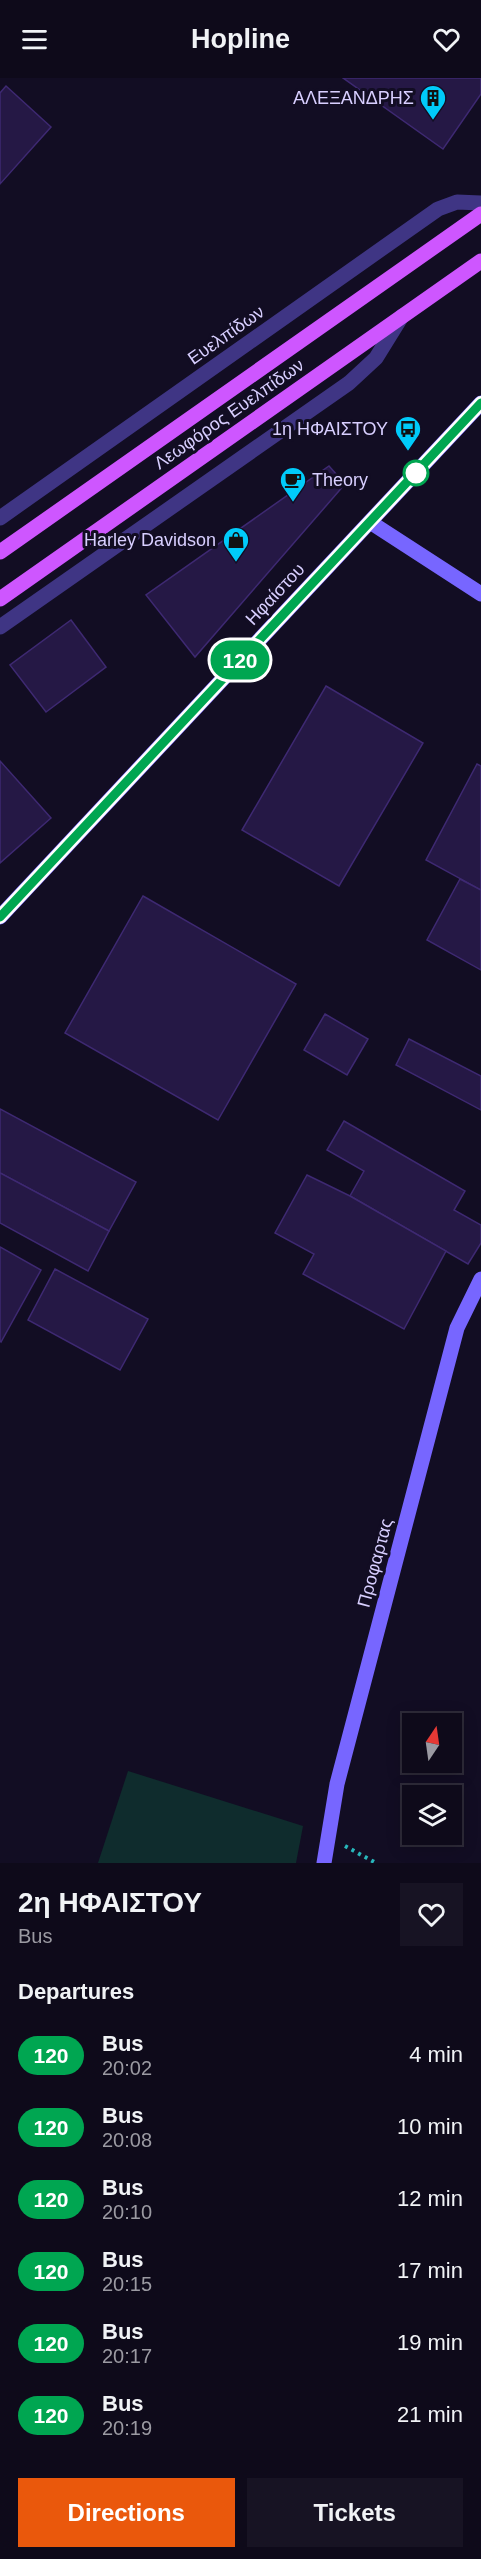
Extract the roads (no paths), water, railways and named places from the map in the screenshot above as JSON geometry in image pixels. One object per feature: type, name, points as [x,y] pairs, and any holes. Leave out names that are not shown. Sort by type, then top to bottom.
[{"type":"main road","name":"Λεωφόρος Ευελπίδων","points":[[0,552],[481,214]]},
{"type":"main road","name":"Λεωφόρος Ευελπίδων","points":[[0,599],[481,261]]},
{"type":"street","name":"Ευελπίδων","points":[[0,518],[438,209],[457,202],[481,203]]},
{"type":"street","points":[[0,627],[349,383],[376,358],[402,316]]},
{"type":"street","name":"Ηφαίστου","points":[[0,917],[481,403]]},
{"type":"street","points":[[370,522],[481,594]]},
{"type":"street","name":"Προφαρτας","points":[[324,1863],[337,1784],[457,1328],[481,1279]]},
{"type":"place","name":"ΑΛΕΞΑΝΔΡΗΣ","points":[[433,121]]},
{"type":"place","name":"1η ΗΦΑΙΣΤΟΥ","points":[[408,452]]},
{"type":"place","name":"Theory","points":[[293,503]]},
{"type":"place","name":"Harley Davidson","points":[[236,563]]}]
